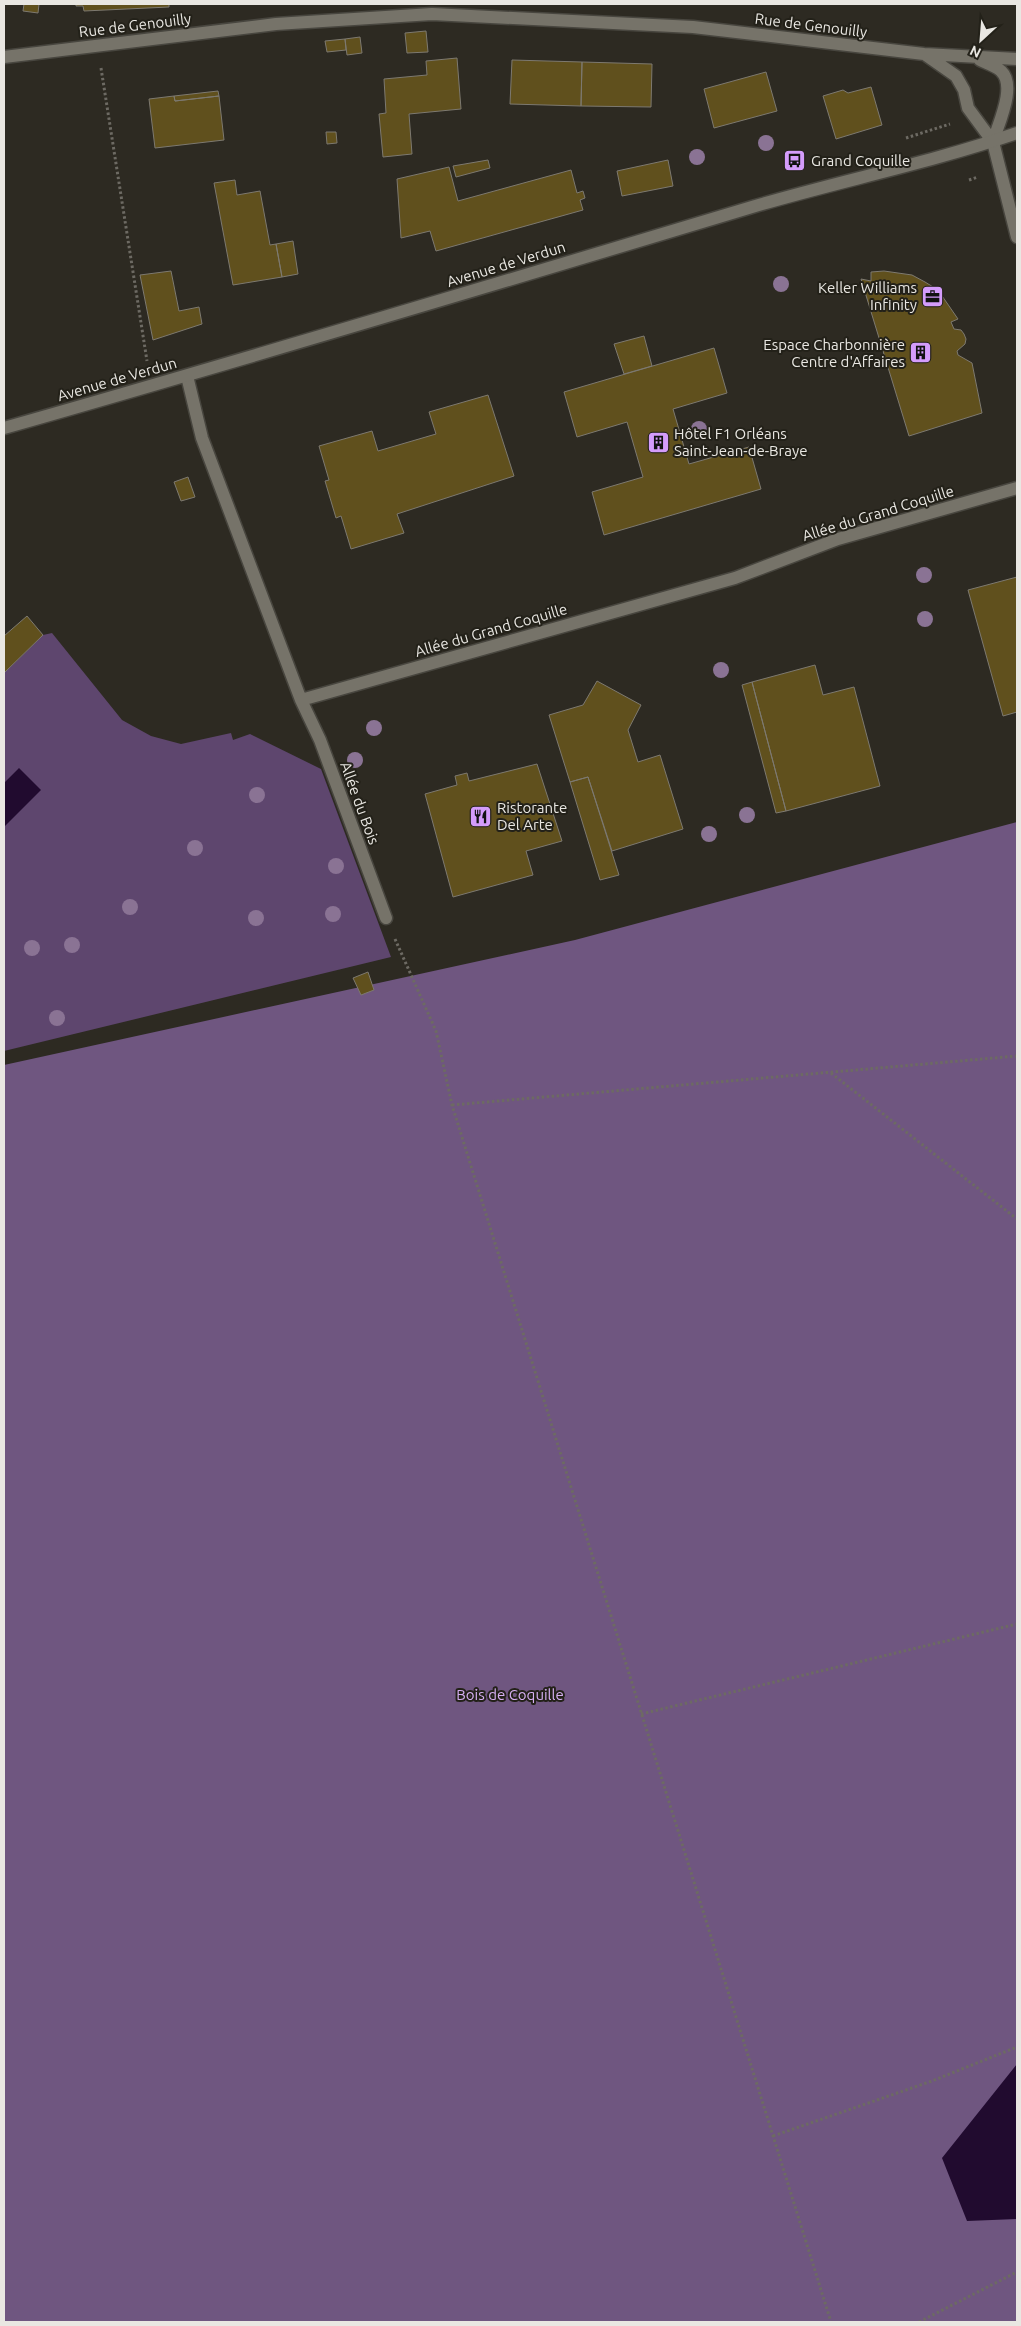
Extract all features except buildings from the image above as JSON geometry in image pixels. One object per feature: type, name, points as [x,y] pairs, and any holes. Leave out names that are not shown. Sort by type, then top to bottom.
[{"type":"street","name":"Rue de Genouilly","points":[[4,57],[276,24],[432,14],[693,27],[924,54],[1017,59]]},
{"type":"street","points":[[924,54],[956,76],[964,90],[968,108],[993,142],[1017,237]]},
{"type":"street","points":[[968,56],[1002,71],[1008,83],[1008,98],[993,142]]},
{"type":"street","name":"Avenue de Verdun","points":[[4,428],[187,376],[760,205],[918,165],[1017,133]]},
{"type":"street","points":[[187,376],[202,438],[301,700]]},
{"type":"street","name":"Allée du Grand Coquille","points":[[301,700],[735,578],[838,539],[1017,488]]},
{"type":"street","name":"Allée du Bois","points":[[301,700],[320,740],[386,918]]},
{"type":"path","points":[[97,45],[151,386]]},
{"type":"path","points":[[386,918],[436,1031],[452,1105],[831,2322]]},
{"type":"path","points":[[452,1105],[1017,1056]]},
{"type":"path","points":[[830,1072],[1017,1219]]},
{"type":"path","points":[[641,1714],[1017,1624]]},
{"type":"path","points":[[773,2136],[932,2081],[1017,2047]]},
{"type":"path","points":[[919,2322],[1017,2272]]},
{"type":"shaded area","points":[[52,633],[122,720],[151,736],[181,744],[231,733],[233,740],[250,734],[321,769],[391,957],[4,1051],[4,673],[43,635]]},
{"type":"shaded area","points":[[19,768],[41,790],[4,827],[4,783]]},
{"type":"shaded area","points":[[1017,2064],[1017,2219],[967,2221],[942,2158]]},
{"type":"green space","name":"Bois de Coquille","points":[[1017,822],[1017,2322],[4,2322],[4,1065],[575,940]]},
{"type":"place","name":"Grand Coquille","points":[[795,160]]},
{"type":"place","name":"Keller Williams Infinity","points":[[933,296]]},
{"type":"place","name":"Espace Charbonnière Centre d'Affaires","points":[[921,353]]},
{"type":"place","name":"Hôtel F1 Orléans Saint-Jean-de-Braye","points":[[658,442]]},
{"type":"place","name":"Ristorante Del Arte","points":[[481,816]]}]
